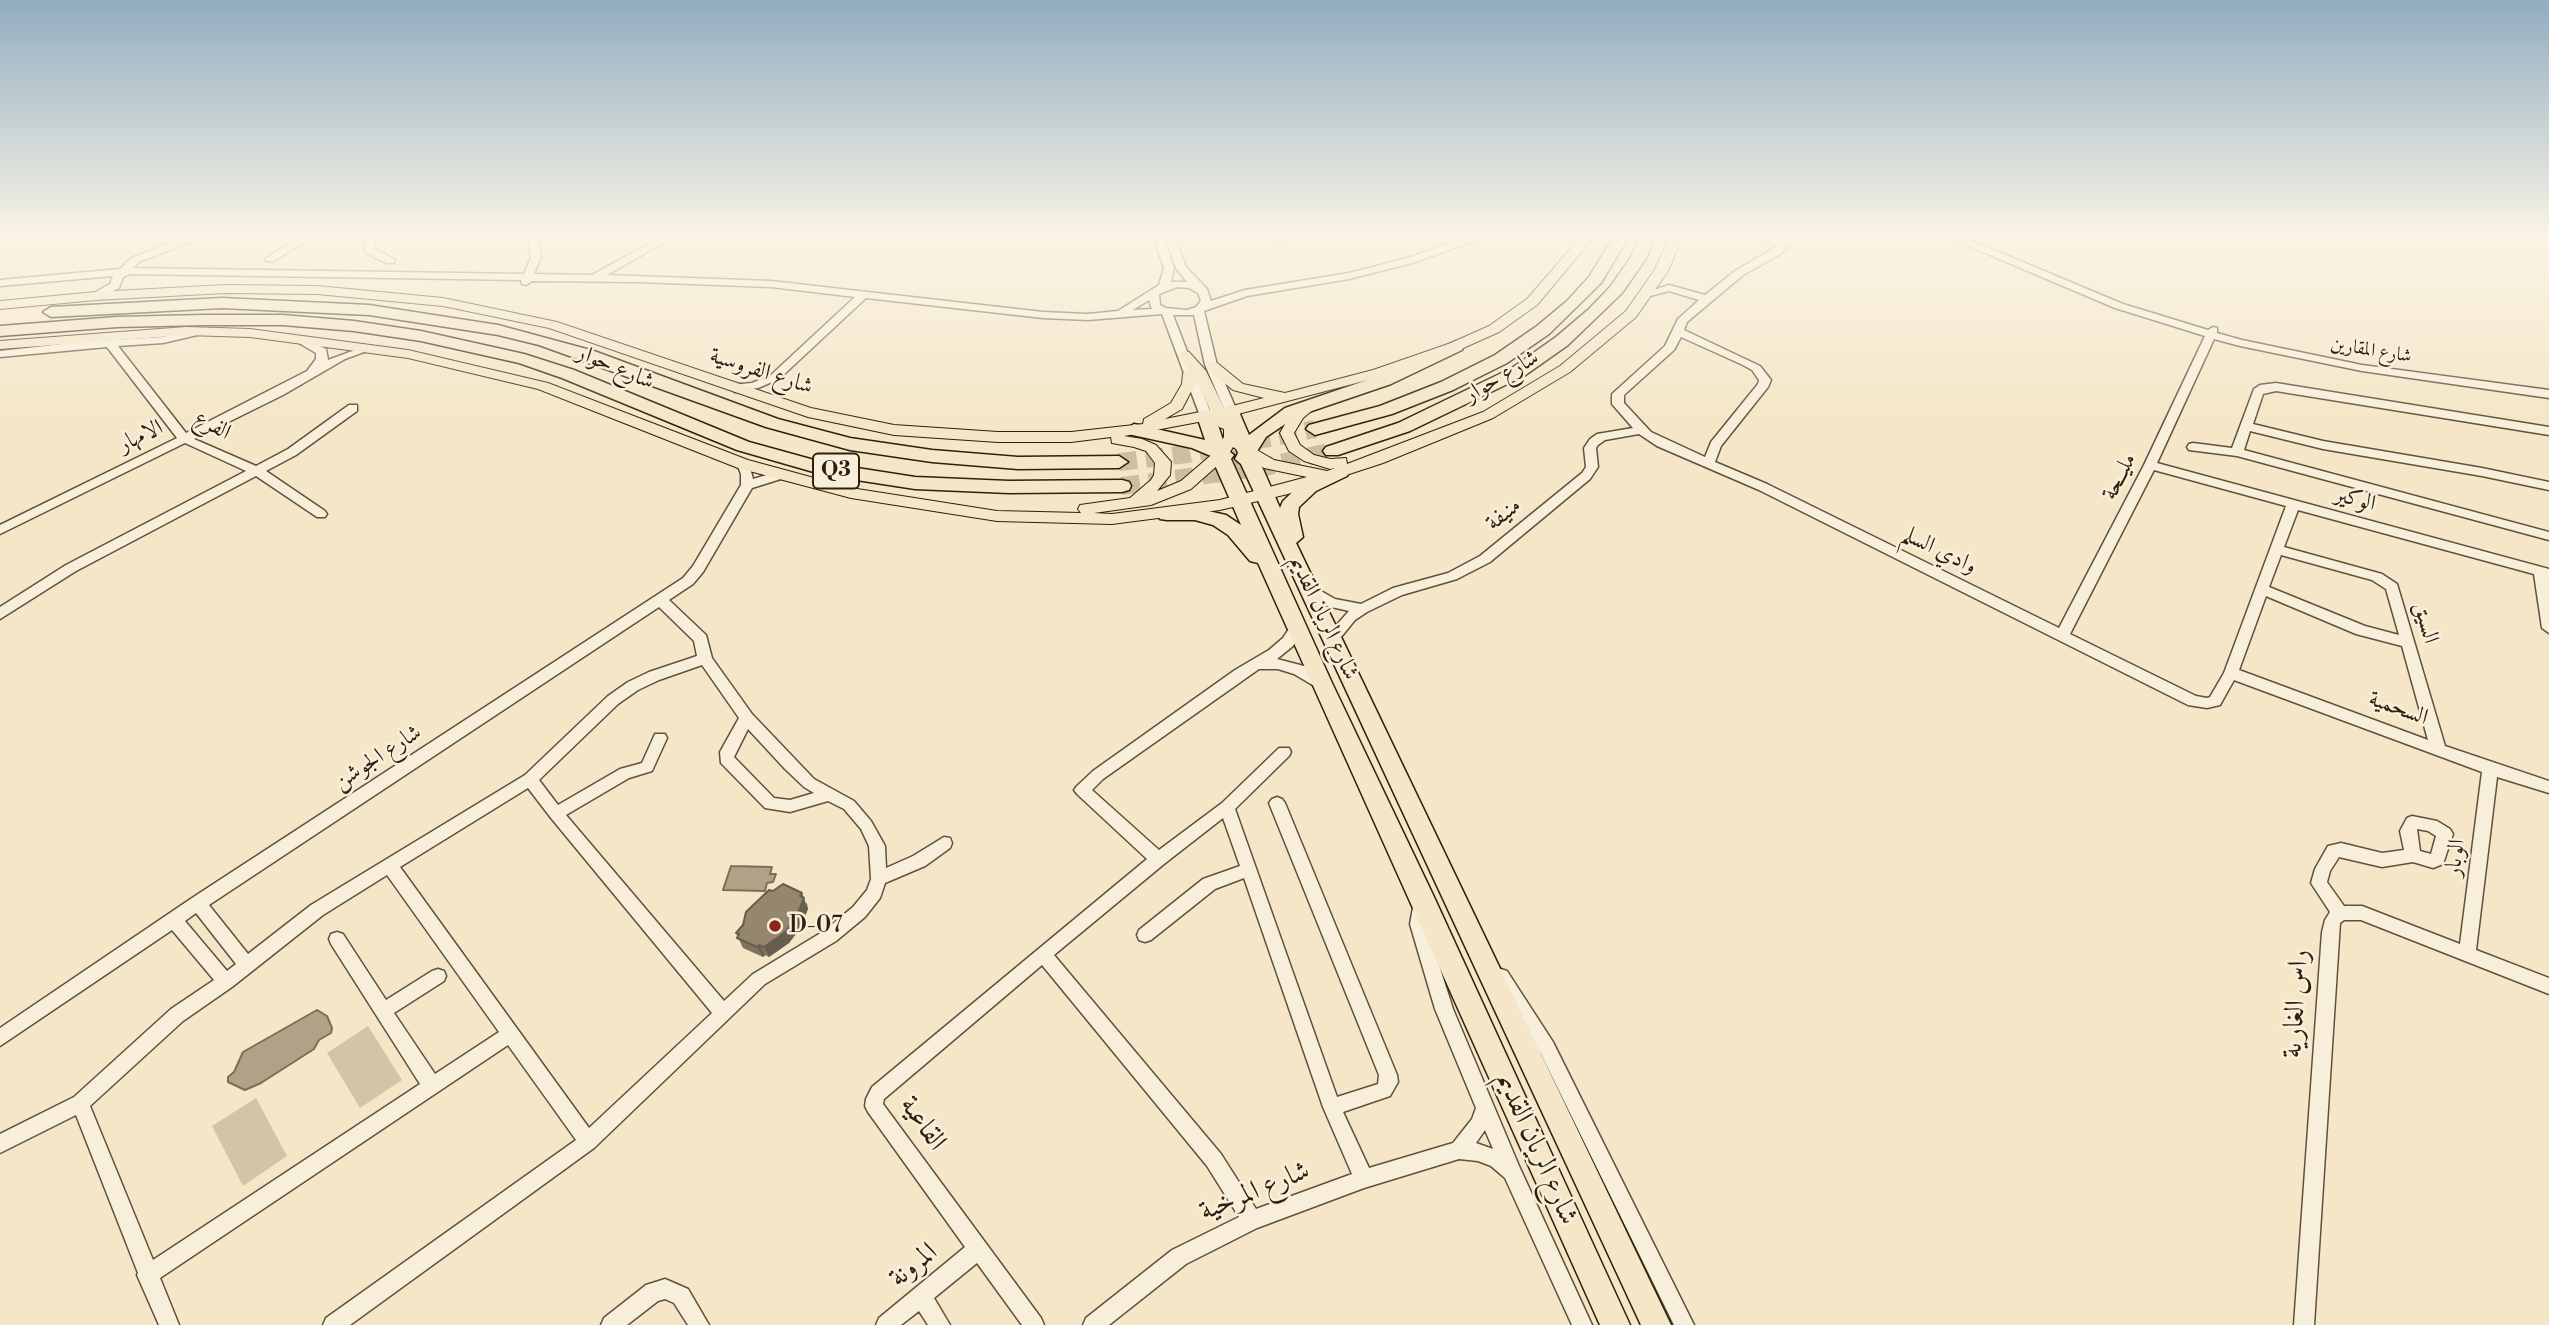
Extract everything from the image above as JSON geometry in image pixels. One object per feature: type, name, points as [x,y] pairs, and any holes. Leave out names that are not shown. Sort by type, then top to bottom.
[{"type":"highway","points":[[383,300],[519,321],[594,347],[646,377]]},
{"type":"highway","name":"شارع حوار","points":[[1315,429],[1386,411],[1447,386],[1501,359],[1543,330],[1577,300]]},
{"type":"highway","name":"شارع حوار","points":[[1332,451],[1404,427],[1518,372],[1562,341],[1606,300]]},
{"type":"highway","name":"شارع حوار","points":[[0,317],[132,305],[222,303],[369,310],[498,330],[588,355],[772,423],[850,444],[932,456],[1018,463],[1119,462]]},
{"type":"highway","name":"شارع حوار","points":[[0,331],[117,322],[283,320],[421,336],[491,350],[568,373],[743,446],[824,469],[915,483],[1009,487],[1122,486]]},
{"type":"highway","points":[[250,333],[372,343],[520,369],[568,373]]},
{"type":"highway","points":[[1239,500],[1252,442],[1308,398],[1385,380],[1456,346]]},
{"type":"highway","name":"شارع الريان القديم","points":[[1219,414],[1220,453],[1239,500],[1321,683],[1423,897],[1615,1325]]},
{"type":"highway","name":"شارع الريان القديم","points":[[1219,414],[1265,494],[1656,1325]]},
{"type":"highway","points":[[1134,430],[1169,436],[1248,465]]},
{"type":"highway","points":[[1304,580],[1288,514],[1290,505],[1310,487],[1340,472]]},
{"type":"highway","points":[[1167,514],[1203,515],[1227,524],[1275,576]]},
{"type":"main road","name":"شارع الفروسية","points":[[0,305],[55,300]]},
{"type":"main road","name":"شارع الفروسية","points":[[414,300],[455,304],[552,325],[774,401],[894,430],[998,437],[1071,438],[1134,430],[1308,398]]},
{"type":"main road","name":"شارع حوار","points":[[1456,346],[1494,329],[1534,300]]},
{"type":"main road","name":"شارع حوار","points":[[1340,472],[1422,443],[1488,415],[1565,369],[1631,314],[1642,300]]},
{"type":"main road","points":[[0,345],[137,332],[202,331],[250,333],[440,360],[543,386],[743,464],[780,475],[850,493],[1024,518],[1075,520],[1167,514],[1265,494],[1340,472]]},
{"type":"main road","points":[[1184,355],[1201,374],[1219,414],[1248,465],[1269,464],[1312,473],[1340,472]]},
{"type":"main road","points":[[1211,365],[1238,387],[1251,392],[1308,398],[1287,433],[1293,448],[1309,458],[1330,464],[1360,460],[1422,443]]},
{"type":"main road","points":[[1134,430],[1177,406],[1189,384],[1190,373]]},
{"type":"main road","points":[[963,510],[1130,505],[1175,491],[1195,479],[1231,437]]},
{"type":"main road","points":[[1071,438],[1138,442],[1158,454],[1163,462],[1162,475],[1151,490],[1130,505]]},
{"type":"street","points":[[838,316],[843,300]]},
{"type":"street","points":[[735,388],[754,386],[775,377],[857,300]]},
{"type":"street","points":[[914,300],[1044,315],[1112,316],[1165,312],[1181,314],[1225,300]]},
{"type":"street","points":[[1112,316],[1144,300]]},
{"type":"street","name":"شارع الريان القديم","points":[[1154,300],[1155,306],[1165,312],[1190,373],[1219,414]]},
{"type":"street","points":[[1199,309],[1206,300]]},
{"type":"street","name":"وادي السلم","points":[[1706,300],[1682,321],[1670,348],[1618,394],[1618,404],[1642,430],[1661,443],[1709,462],[2193,701],[2207,703],[2217,698],[2231,673]]},
{"type":"street","name":"شارع المقارين","points":[[2103,300],[2212,333],[2331,363],[2549,393]]},
{"type":"street","name":"شارع المقارين","points":[[2119,300],[2212,333]]},
{"type":"street","name":"شارع الريان القديم","points":[[1199,309],[1219,414]]},
{"type":"street","points":[[0,354],[163,340],[202,331]]},
{"type":"street","points":[[1679,332],[1756,368],[1765,380],[1764,385],[1716,445],[1709,462]]},
{"type":"street","name":"مليــحة","points":[[2062,636],[2150,465],[2212,333]]},
{"type":"street","name":"الامهار","points":[[300,380],[323,356],[316,346],[303,341]]},
{"type":"street","name":"الفرع","points":[[110,343],[178,433],[258,471],[321,514]]},
{"type":"street","name":"الامهار","points":[[0,530],[186,439],[341,358],[366,349]]},
{"type":"street","points":[[774,401],[769,390],[775,377]]},
{"type":"street","points":[[2237,452],[2258,392],[2264,388],[2276,387],[2549,431]]},
{"type":"street","points":[[0,614],[71,568],[292,452],[353,408]]},
{"type":"street","points":[[2245,426],[2323,444],[2549,486]]},
{"type":"street","name":"منيفة","points":[[1332,638],[1350,617],[1362,609],[1398,591],[1452,576],[1485,559],[1586,476],[1592,467],[1590,448],[1594,442],[1601,437],[1642,430]]},
{"type":"street","points":[[2193,447],[2237,452],[2549,536]]},
{"type":"street","points":[[743,464],[747,485],[780,475]]},
{"type":"street","name":"الوكير","points":[[2150,465],[2544,573]]},
{"type":"street","name":"شارع الجوشن","points":[[0,1038],[198,903],[661,601],[688,581],[698,569],[747,485]]},
{"type":"street","points":[[2231,673],[2293,505]]},
{"type":"street","name":"السيق","points":[[2276,549],[2386,581],[2392,587],[2438,748]]},
{"type":"street","points":[[2544,573],[2549,628]]},
{"type":"street","points":[[1304,580],[1332,603],[1362,609]]},
{"type":"street","points":[[2261,590],[2361,630],[2406,642]]},
{"type":"street","points":[[333,1325],[588,1142],[759,979],[830,936],[859,912],[874,893],[879,879],[877,846],[866,825],[849,805],[810,783],[790,765],[747,718],[705,659],[701,639],[661,601]]},
{"type":"street","points":[[1158,859],[1082,790],[1098,775],[1288,642],[1297,628]]},
{"type":"street","points":[[0,1143],[80,1103],[177,1015],[226,982],[317,910],[530,779],[613,700],[633,686],[705,659]]},
{"type":"street","points":[[1256,664],[1278,664],[1299,670],[1321,683]]},
{"type":"street","name":"السحمية","points":[[2231,673],[2490,769],[2549,787]]},
{"type":"street","points":[[747,718],[727,752],[726,759],[770,804],[790,806],[831,794]]},
{"type":"street","points":[[556,814],[625,773],[647,767],[660,738]]},
{"type":"street","name":"القاعية","points":[[1034,1325],[874,1103],[878,1093],[1158,859],[1227,807],[1284,752]]},
{"type":"street","name":"الوبار","points":[[2468,954],[2490,769]]},
{"type":"street","points":[[530,779],[556,814],[722,1012]]},
{"type":"street","points":[[1277,803],[1388,1074],[1389,1082],[1384,1090],[1332,1107]]},
{"type":"street","points":[[1227,807],[1332,1107],[1364,1179]]},
{"type":"street","points":[[879,879],[919,861],[944,843]]},
{"type":"street","points":[[2413,855],[2392,860],[2334,851],[2323,869],[2319,883],[2340,913],[2362,913],[2549,986]]},
{"type":"street","points":[[390,866],[588,1142]]},
{"type":"street","points":[[1145,935],[1209,884],[1249,869]]},
{"type":"street","name":"شارع الريان القديم","points":[[1423,897],[1418,924],[1444,1009],[1512,1172],[1582,1325]]},
{"type":"street","points":[[198,903],[246,964]]},
{"type":"street","name":"راس الغارية","points":[[2304,1325],[2330,932],[2333,920],[2340,913]]},
{"type":"street","points":[[174,920],[226,982]]},
{"type":"street","name":"شارع الريان القديم","points":[[1465,920],[1547,1048],[1684,1325]]},
{"type":"street","points":[[337,939],[432,1086]]},
{"type":"street","points":[[1043,954],[1214,1160],[1252,1220]]},
{"type":"street","points":[[383,1011],[438,975]]},
{"type":"street","points":[[147,1275],[509,1035]]},
{"type":"street","points":[[80,1103],[169,1325]]},
{"type":"street","points":[[1459,1150],[1479,1124],[1485,1108]]},
{"type":"street","name":"شارع المرخية","points":[[1093,1325],[1179,1256],[1252,1220],[1364,1179],[1459,1150],[1478,1152],[1497,1159],[1512,1172]]},
{"type":"street","name":"المرونة","points":[[886,1325],[978,1249]]},
{"type":"street","points":[[611,1325],[653,1292],[674,1291],[681,1296],[699,1325]]},
{"type":"street","points":[[921,1297],[940,1325]]},
{"type":"shaded area","points":[[731,866],[772,867],[770,874],[776,874],[773,882],[767,883],[765,891],[723,890]]},
{"type":"shaded area","points":[[317,1010],[327,1016],[332,1028],[331,1033],[319,1040],[314,1049],[261,1083],[245,1090],[228,1082],[228,1077],[234,1072],[243,1052]]},
{"type":"shaded area","points":[[368,1026],[402,1080],[360,1108],[327,1053]]},
{"type":"shaded area","points":[[256,1098],[287,1156],[243,1186],[212,1126]]},
{"type":"building","name":"D-07","points":[[783,884],[802,893],[800,896],[804,898],[795,920],[784,933],[764,947],[757,947],[737,938],[739,934],[736,933],[743,925],[746,912],[769,890],[773,891]]},
{"type":"tunnel","points":[[1119,462],[1187,454],[1315,429]]},
{"type":"tunnel","points":[[1122,486],[1265,467],[1332,451]]},
{"type":"place","name":"D-07","points":[[775,926]]}]
